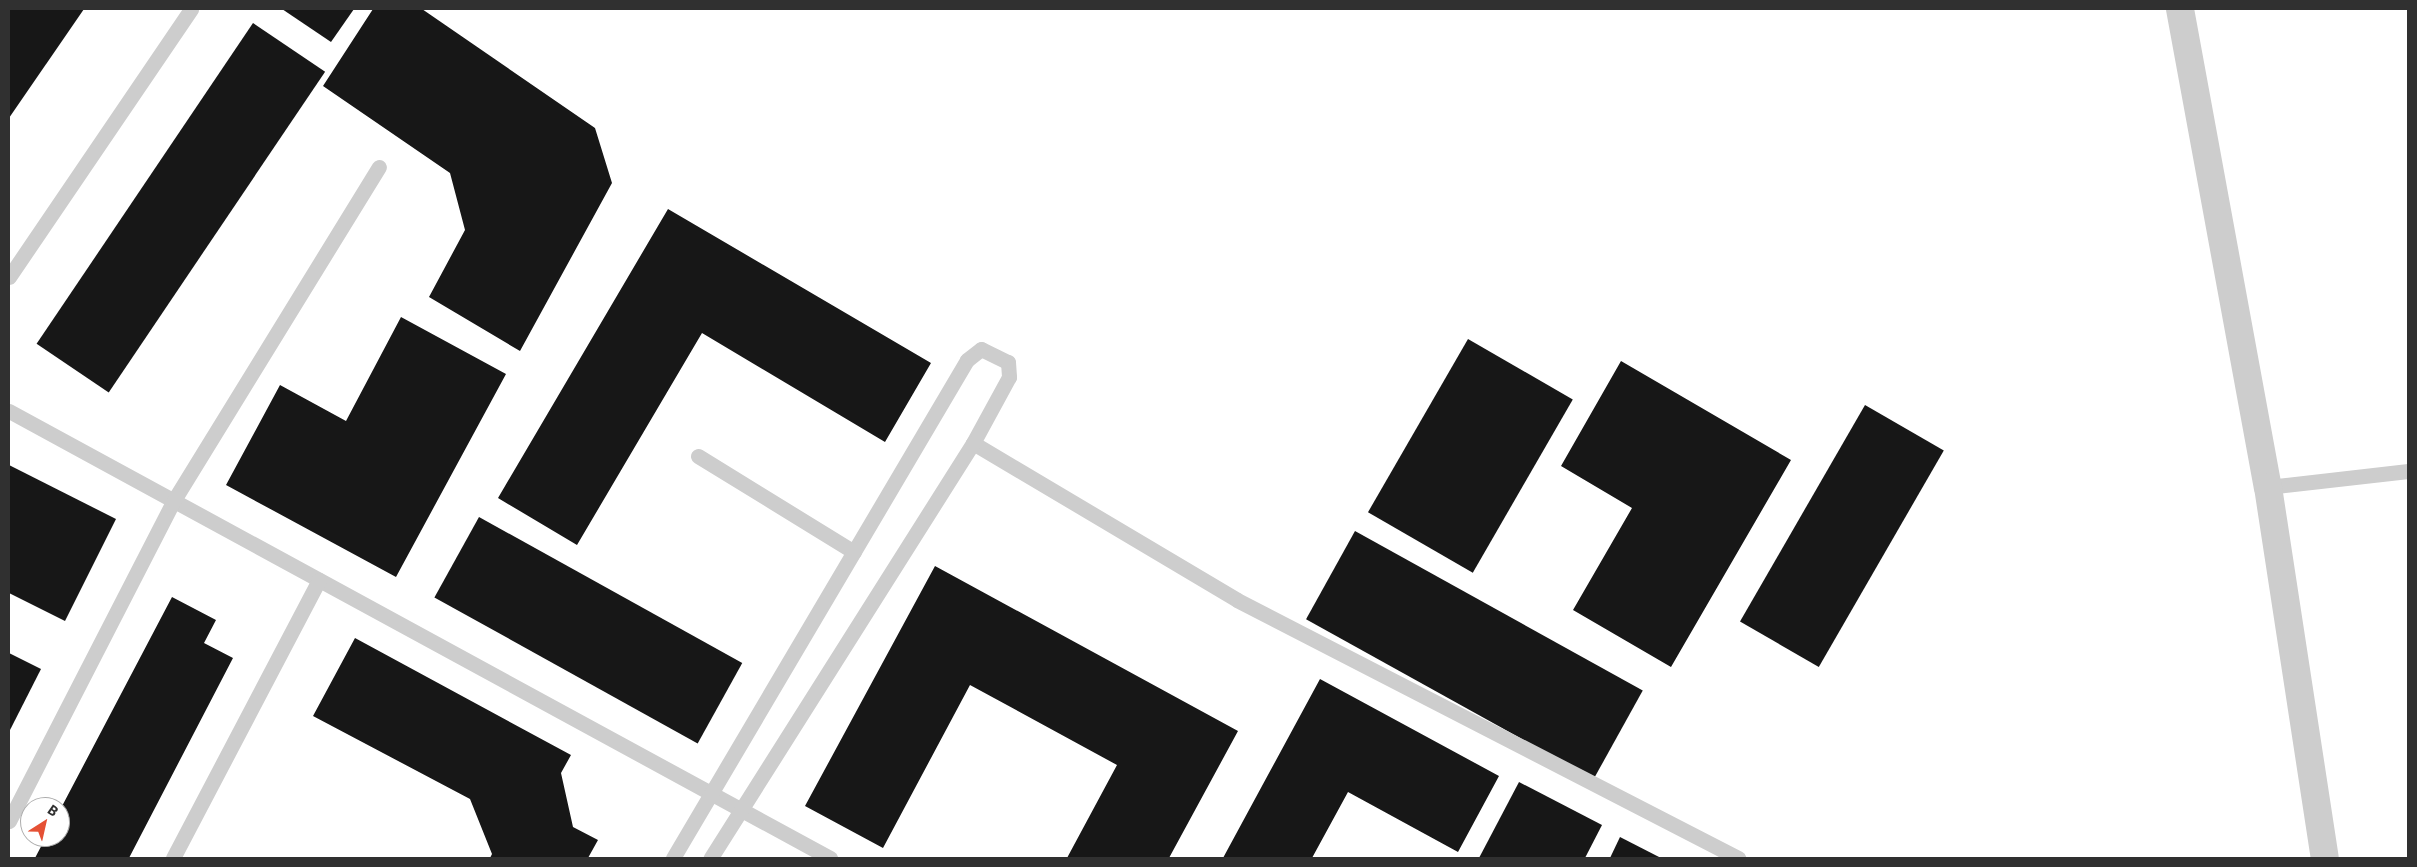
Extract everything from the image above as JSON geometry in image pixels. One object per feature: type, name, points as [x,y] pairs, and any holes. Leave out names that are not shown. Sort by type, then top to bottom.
[{"type":"street","points":[[2180,9],[2268,487],[2326,858]]},
{"type":"lane","points":[[9,277],[191,9]]},
{"type":"lane","points":[[9,821],[174,500],[379,167]]},
{"type":"lane","points":[[673,858],[967,360],[981,349],[1008,362],[1009,377],[973,443],[740,810],[712,858]]},
{"type":"lane","points":[[9,411],[830,858]]},
{"type":"lane","points":[[973,443],[1237,600],[1738,858]]},
{"type":"lane","points":[[698,456],[854,552]]},
{"type":"lane","points":[[2268,487],[2408,471]]},
{"type":"lane","points":[[173,858],[318,580]]},
{"type":"building","points":[[9,9],[84,9],[9,118]]},
{"type":"building","points":[[282,9],[354,9],[331,42]]},
{"type":"building","points":[[373,9],[422,9],[595,128],[612,183],[520,351],[429,297],[465,230],[450,173],[323,86]]},
{"type":"building","points":[[253,23],[325,72],[109,392],[37,344]]},
{"type":"building","points":[[668,209],[931,363],[885,442],[702,333],[577,545],[498,498]]},
{"type":"building","points":[[401,317],[506,374],[396,577],[226,485],[280,385],[346,421]]},
{"type":"building","points":[[1468,339],[1573,400],[1473,573],[1368,512]]},
{"type":"building","points":[[1621,361],[1791,460],[1671,667],[1573,610],[1632,508],[1561,466]]},
{"type":"building","points":[[1865,405],[1944,450],[1819,667],[1740,622]]},
{"type":"building","points":[[9,465],[116,519],[65,621],[9,593]]},
{"type":"building","points":[[479,517],[742,663],[698,743],[434,597]]},
{"type":"building","points":[[1355,531],[1643,691],[1594,779],[1306,619]]},
{"type":"building","points":[[935,566],[1238,731],[1169,858],[1067,858],[1117,765],[970,685],[883,848],[805,806]]},
{"type":"building","points":[[172,597],[216,620],[204,643],[233,658],[129,858],[35,858],[41,847],[70,847],[70,797],[67,797]]},
{"type":"building","points":[[355,638],[571,755],[561,773],[573,827],[598,840],[588,858],[490,858],[492,854],[470,799],[313,716]]},
{"type":"building","points":[[9,653],[41,669],[9,732]]},
{"type":"building","points":[[1320,679],[1499,776],[1458,852],[1348,792],[1312,858],[1223,858]]},
{"type":"building","points":[[1519,782],[1602,825],[1585,858],[1479,858]]},
{"type":"building","points":[[1620,837],[1661,858],[1610,858]]}]
